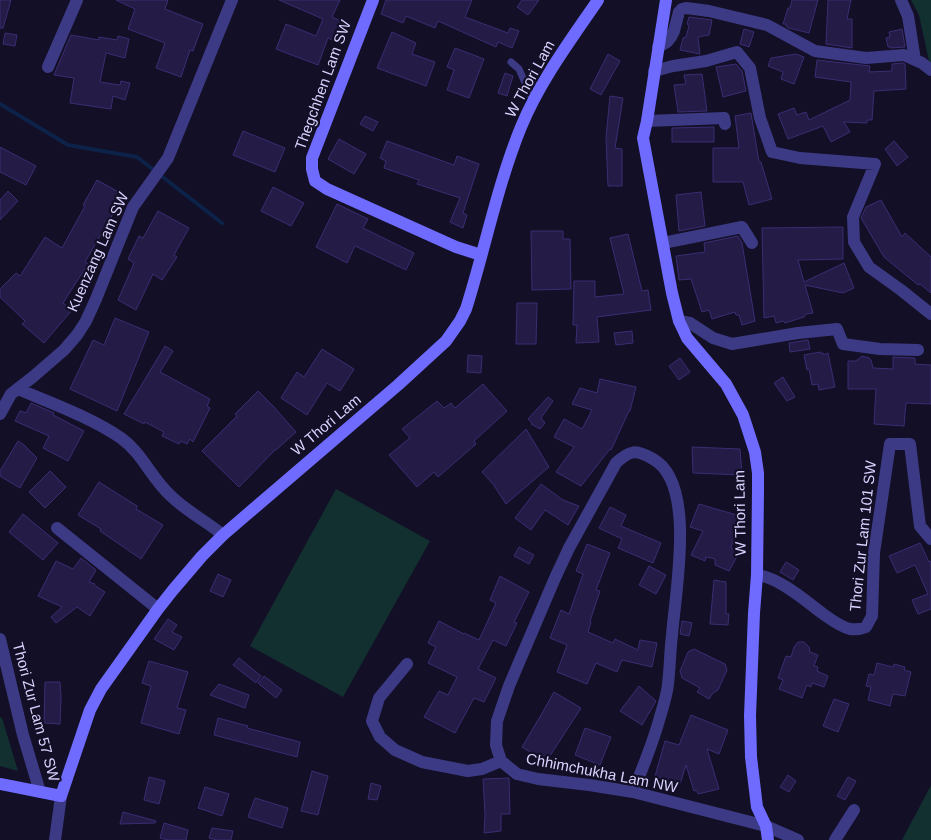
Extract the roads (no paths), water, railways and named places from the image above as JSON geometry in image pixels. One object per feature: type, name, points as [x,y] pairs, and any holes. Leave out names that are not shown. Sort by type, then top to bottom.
[{"type":"main road","name":"Thegchhen Lam SW","points":[[373,0],[312,158],[315,182],[326,189],[456,247],[481,255]]},
{"type":"main road","name":"W Thori Lam","points":[[60,796],[90,710],[121,660],[189,570],[222,535],[398,385],[446,341],[460,321],[466,309],[508,161],[522,126],[558,59],[598,0]]},
{"type":"main road","name":"W Thori Lam","points":[[666,0],[643,138],[678,321],[687,338],[726,384],[743,415],[758,473],[757,575],[750,716],[751,757],[757,807],[766,826],[768,840]]},
{"type":"main road","points":[[0,784],[60,796]]},
{"type":"street","points":[[48,67],[77,0]]},
{"type":"street","name":"Kuenzang Lam SW","points":[[0,414],[11,394],[64,350],[86,321],[133,207],[168,158],[232,0]]},
{"type":"street","points":[[901,0],[908,16],[914,60]]},
{"type":"street","points":[[658,47],[667,42],[671,37],[674,32],[678,12],[686,8],[768,25],[815,51],[866,58],[904,55],[922,63],[931,70]]},
{"type":"street","points":[[654,71],[706,61],[738,52],[750,68],[760,118],[772,152],[800,158],[875,164],[853,217],[854,242],[869,267],[931,314]]},
{"type":"street","points":[[647,121],[724,118],[725,124]]},
{"type":"street","points":[[663,243],[742,227],[752,243]]},
{"type":"street","points":[[678,321],[690,323],[713,338],[732,344],[798,333],[837,329],[843,344],[880,349],[918,350]]},
{"type":"street","points":[[18,389],[69,410],[123,440],[137,453],[170,496],[222,535]]},
{"type":"street","name":"Thori Zur Lam 101 SW","points":[[757,575],[777,581],[833,620],[850,629],[866,627],[872,616],[874,553],[890,444],[910,444],[920,526],[931,539]]},
{"type":"street","points":[[406,664],[379,698],[372,721],[380,737],[395,750],[422,762],[442,766],[468,771],[482,769],[502,761],[496,745],[497,721],[569,548],[616,463],[626,454],[635,452],[656,460],[668,474],[675,494],[680,520],[681,552],[668,686],[652,744],[633,792]]},
{"type":"street","points":[[57,528],[158,609]]},
{"type":"street","name":"Thori Zur Lam 57 SW","points":[[0,639],[23,735],[40,792]]},
{"type":"street","name":"Chhimchukha Lam NW","points":[[502,761],[517,774],[538,779],[633,792],[766,826],[798,840]]},
{"type":"street","points":[[55,840],[60,796]]},
{"type":"street","points":[[835,840],[854,810]]},
{"type":"lane","points":[[511,62],[519,69],[534,101]]},
{"type":"waterway","points":[[0,104],[68,145],[137,157],[222,223]]}]
